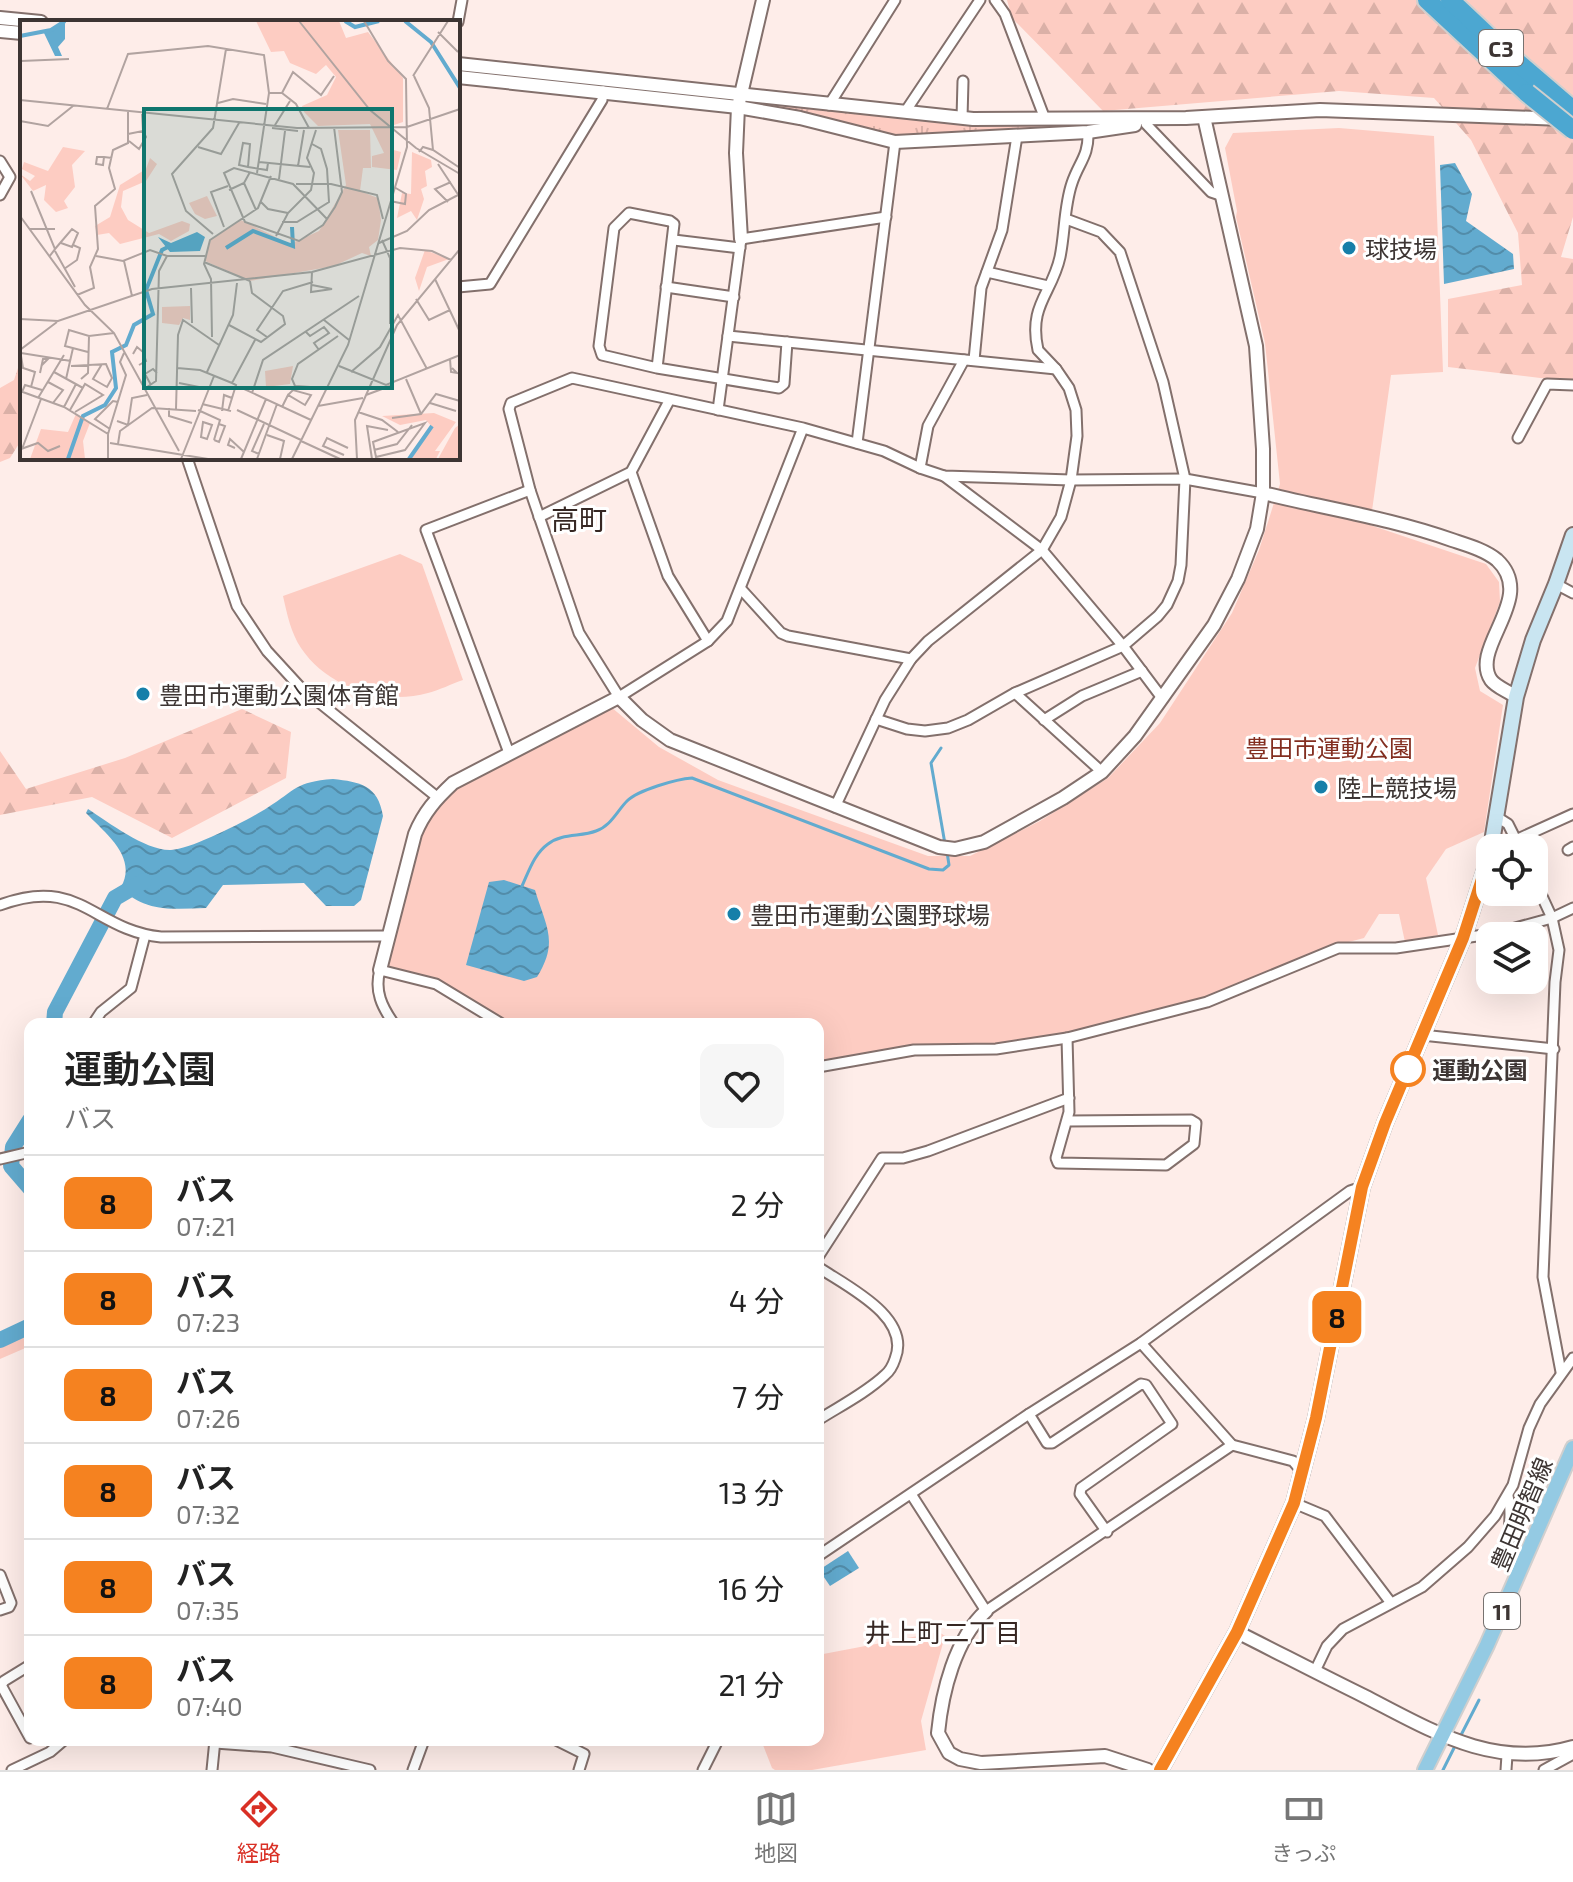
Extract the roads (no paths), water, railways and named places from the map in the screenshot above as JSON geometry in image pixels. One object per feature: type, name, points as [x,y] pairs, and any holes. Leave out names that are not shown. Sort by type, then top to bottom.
[{"type":"highway","name":"C3","points":[[1427,0],[1527,93],[1573,130]]},
{"type":"highway","name":"C3","points":[[1450,0],[1573,110]]},
{"type":"main road","points":[[1494,834],[1516,697],[1533,640],[1573,535]]},
{"type":"main road","points":[[1160,1770],[1237,1632],[1294,1503],[1304,1474],[1362,1187],[1385,1123],[1463,938],[1476,898]]},
{"type":"main road","name":"豊田明智線","points":[[1425,1770],[1519,1574],[1573,1448]]},
{"type":"street","points":[[458,20],[462,0]]},
{"type":"street","points":[[718,410],[741,243],[736,153],[739,101],[763,0]]},
{"type":"street","points":[[829,105],[895,0]]},
{"type":"street","points":[[905,112],[980,0]]},
{"type":"street","points":[[995,0],[1005,14],[1045,119]]},
{"type":"street","points":[[0,18],[20,20]]},
{"type":"street","points":[[0,31],[20,33]]},
{"type":"street","points":[[460,64],[739,101],[895,142],[1088,132],[1186,118]]},
{"type":"street","points":[[460,77],[962,118],[1186,118],[1320,110],[1505,119],[1573,119]]},
{"type":"street","points":[[962,118],[963,81]]},
{"type":"street","points":[[460,287],[490,284],[602,100],[603,91]]},
{"type":"street","points":[[1204,117],[1256,346],[1263,493],[1257,529],[1238,579],[1214,625],[1135,736],[1102,772],[1063,798],[984,842],[955,849],[926,843],[670,740],[642,720],[619,697],[579,633],[530,490],[509,409],[511,403],[572,378],[803,428],[884,451],[944,476],[1071,480],[1185,479],[1263,493],[1413,526],[1496,559],[1509,579],[1509,602],[1487,666],[1493,683],[1516,697]]},
{"type":"street","points":[[1146,124],[1211,192],[1220,195]]},
{"type":"street","points":[[835,807],[885,700],[911,659],[928,641],[1042,550],[1061,517],[1071,480],[1077,436],[1076,410],[1069,388],[1036,346],[1037,308],[1059,258],[1071,186],[1085,159],[1089,146],[1088,132]]},
{"type":"street","points":[[920,468],[928,426],[969,360],[981,288],[1003,223],[1017,136]]},
{"type":"street","points":[[857,443],[895,142]]},
{"type":"street","points":[[0,161],[10,177],[0,195]]},
{"type":"street","points":[[657,368],[674,224],[629,213],[614,228],[599,346],[605,357],[657,368],[722,380],[782,387],[787,342]]},
{"type":"street","points":[[674,240],[741,243],[886,217]]},
{"type":"street","points":[[876,719],[915,730],[948,728],[968,720],[1015,693],[1123,646],[1158,616],[1178,581],[1185,479],[1163,382],[1123,258],[1116,246],[1101,232],[1066,219]]},
{"type":"street","points":[[987,272],[1048,286]]},
{"type":"street","points":[[666,287],[734,297]]},
{"type":"street","points":[[728,336],[1056,369]]},
{"type":"street","points":[[1518,438],[1544,387],[1553,382],[1573,385]]},
{"type":"street","points":[[539,517],[631,472],[669,401]]},
{"type":"street","points":[[390,1018],[377,988],[415,834],[423,815],[453,783],[619,697],[708,641],[727,621],[803,428]]},
{"type":"street","points":[[188,460],[237,606],[267,651],[300,687],[437,797]]},
{"type":"street","points":[[631,472],[668,576],[708,641]]},
{"type":"street","points":[[944,476],[1042,550],[1123,646],[1162,698]]},
{"type":"street","points":[[509,753],[426,530],[530,490]]},
{"type":"street","points":[[1556,584],[1573,593]]},
{"type":"street","points":[[741,589],[781,633],[788,636],[911,659]]},
{"type":"street","points":[[1044,720],[1082,696],[1142,671]]},
{"type":"street","points":[[1015,693],[1102,772]]},
{"type":"street","points":[[1536,834],[1573,814]]},
{"type":"street","points":[[1497,817],[1508,824],[1513,834]]},
{"type":"street","points":[[0,905],[33,895],[69,899],[113,923],[145,935],[388,936]]},
{"type":"street","points":[[1546,906],[1559,950],[1555,982],[1543,1277],[1561,1372]]},
{"type":"street","points":[[824,1066],[914,1050],[996,1049],[1067,1038],[1207,1002],[1338,948],[1396,948],[1507,931],[1552,918],[1573,908]]},
{"type":"street","points":[[97,1018],[131,988],[145,935]]},
{"type":"street","points":[[380,970],[436,984],[492,1018]]},
{"type":"street","points":[[1422,1035],[1554,1049]]},
{"type":"street","points":[[1067,1038],[1068,1121],[1056,1158],[1058,1163],[1166,1165],[1194,1144],[1196,1123],[1191,1120],[1068,1121]]},
{"type":"street","points":[[824,1248],[882,1158],[903,1158],[928,1151],[1069,1098]]},
{"type":"street","points":[[4,1158],[24,1153]]},
{"type":"street","points":[[824,1552],[1141,1343],[1350,1191],[1362,1187]]},
{"type":"street","points":[[824,1271],[884,1314],[894,1326],[898,1346],[887,1374],[824,1416]]},
{"type":"street","points":[[1141,1343],[1232,1445],[1293,1461],[1304,1474]]},
{"type":"street","points":[[1315,1671],[1327,1646],[1343,1629],[1422,1587],[1442,1572],[1480,1534],[1508,1496],[1529,1428],[1540,1404],[1573,1358]]},
{"type":"street","points":[[1029,1414],[1047,1443],[1052,1443],[1141,1384],[1146,1385],[1172,1424],[1081,1488],[1080,1494],[1107,1532]]},
{"type":"street","points":[[1148,1770],[1105,1756],[1001,1767],[960,1759],[949,1753],[938,1733],[945,1693],[968,1631],[986,1611],[1232,1445]]},
{"type":"street","points":[[911,1494],[986,1611]]},
{"type":"street","points":[[1508,1496],[1511,1508],[1508,1558],[1519,1574]]},
{"type":"street","points":[[1294,1503],[1325,1516],[1391,1603]]},
{"type":"street","points":[[0,1575],[11,1603],[0,1610]]},
{"type":"street","points":[[1237,1632],[1458,1743],[1507,1755],[1534,1755],[1573,1747]]},
{"type":"street","points":[[24,1669],[1,1685],[24,1720]]},
{"type":"street","points":[[34,1746],[39,1756]]},
{"type":"street","points":[[12,1770],[57,1746]]},
{"type":"street","points":[[212,1770],[214,1746]]},
{"type":"street","points":[[262,1746],[370,1770]]},
{"type":"street","points":[[413,1770],[422,1746]]},
{"type":"street","points":[[568,1746],[584,1754],[579,1770]]},
{"type":"street","points":[[703,1770],[715,1746]]},
{"type":"street","points":[[1544,1770],[1563,1766],[1573,1754]]},
{"type":"street","points":[[1506,1770],[1507,1755]]},
{"type":"water","points":[[1455,163],[1472,194],[1466,221],[1513,254],[1514,269],[1444,284],[1440,165]]},
{"type":"water","points":[[333,779],[359,784],[372,791],[383,816],[361,900],[354,906],[326,906],[304,883],[223,885],[206,908],[171,909],[149,905],[121,887],[125,876],[122,856],[110,837],[86,813],[88,809],[150,846],[171,850],[192,845],[234,826],[303,784]]},
{"type":"water","points":[[504,880],[535,890],[548,934],[548,953],[544,964],[537,977],[524,981],[466,965],[489,882]]},
{"type":"water","points":[[848,1551],[859,1568],[830,1586],[824,1577],[824,1567]]},
{"type":"waterway","points":[[941,748],[931,763],[945,844]]},
{"type":"waterway","points":[[522,886],[535,858],[548,844],[559,838],[601,829],[632,797],[658,786],[692,778],[929,869],[943,870],[949,865],[947,852]]},
{"type":"waterway","points":[[54,1018],[115,898],[144,881]]},
{"type":"waterway","points":[[24,1130],[13,1147],[11,1166],[24,1181]]},
{"type":"waterway","points":[[0,1340],[24,1329]]},
{"type":"waterway","points":[[1459,1739],[1479,1700]]},
{"type":"waterway","points":[[1443,1770],[1455,1746]]},
{"type":"place","name":"球技場","points":[[1349,248]]},
{"type":"place","name":"豊田市運動公園体育館","points":[[143,694]]},
{"type":"place","name":"陸上競技場","points":[[1321,787]]},
{"type":"place","name":"豊田市運動公園野球場","points":[[734,914]]},
{"type":"place","name":"運動公園","points":[[1408,1069]]},
{"type":"district","name":"高町","points":[[579,519]]},
{"type":"district","name":"井上町二丁目","points":[[943,1631]]},
{"type":"park label","name":"豊田市運動公園","points":[[1329,747]]}]
